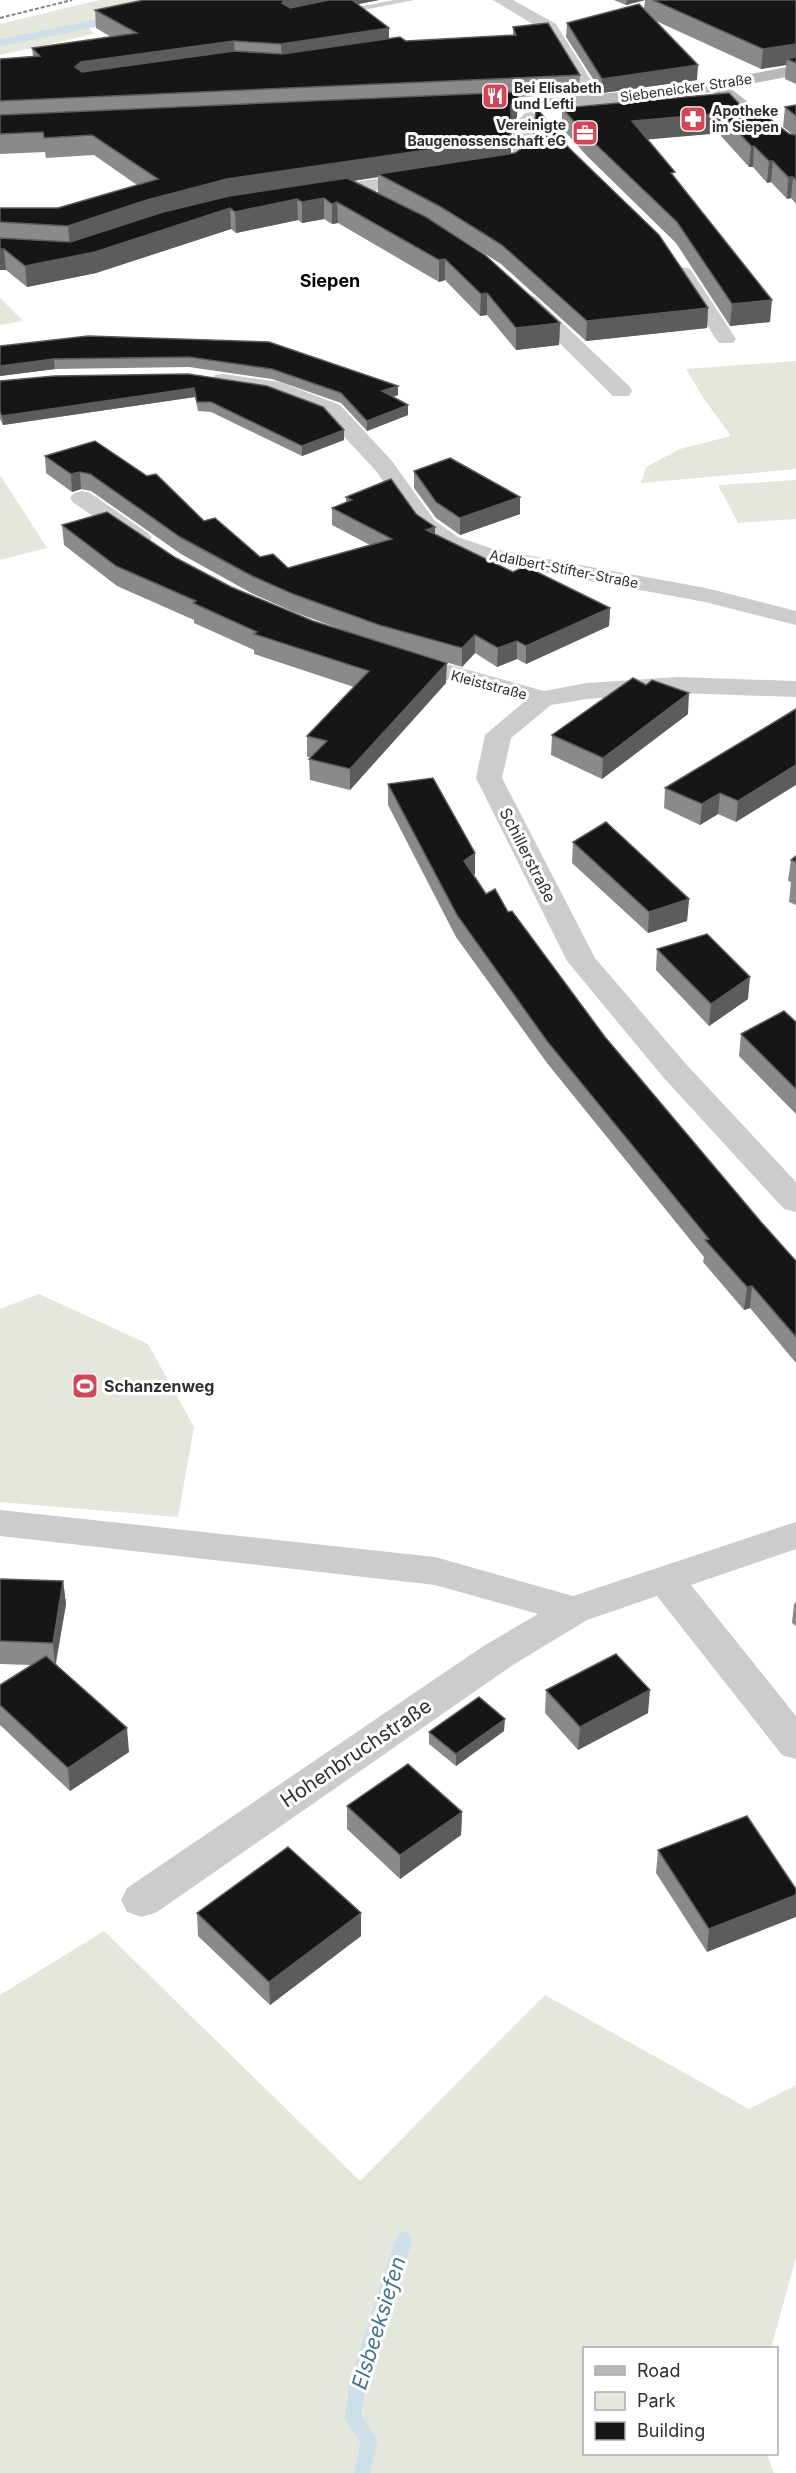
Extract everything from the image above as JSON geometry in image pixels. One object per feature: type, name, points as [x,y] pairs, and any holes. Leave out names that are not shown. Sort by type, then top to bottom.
[{"type":"main road","name":"Siebeneicker Straße","points":[[450,109],[539,121],[595,101],[715,85],[796,70]]},
{"type":"main road","points":[[715,85],[736,107],[796,149]]},
{"type":"street","points":[[501,0],[550,28],[595,101]]},
{"type":"street","points":[[550,28],[569,25]]},
{"type":"street","points":[[476,170],[507,166],[522,157],[522,125],[539,121]]},
{"type":"street","points":[[307,195],[442,175]]},
{"type":"street","points":[[349,189],[379,204]]},
{"type":"street","points":[[673,259],[726,339]]},
{"type":"street","points":[[512,285],[621,391]]},
{"type":"street","name":"Adalbert-Stifter-Straße","points":[[199,376],[272,387],[332,410],[384,466],[426,525],[450,542],[488,555],[706,595],[796,618]]},
{"type":"street","points":[[81,498],[155,548]]},
{"type":"street","name":"Kleiststraße","points":[[384,654],[543,699]]},
{"type":"street","name":"Schillerstraße","points":[[796,689],[764,686],[678,686],[587,691],[543,699],[498,735],[489,778],[582,961],[674,1070],[796,1202]]},
{"type":"street","points":[[0,1523],[435,1571],[574,1610]]},
{"type":"street","name":"Hohenbruchstraße","points":[[142,1900],[499,1655],[574,1610],[796,1535]]},
{"type":"street","points":[[664,1578],[796,1744]]},
{"type":"lane","points":[[323,15],[410,0]]},
{"type":"lane","points":[[530,30],[550,28]]},
{"type":"lane","points":[[539,121],[602,119]]},
{"type":"green space","points":[[99,0],[229,0],[88,27],[94,34],[0,55],[0,24]]},
{"type":"green space","points":[[0,298],[23,321],[0,325]]},
{"type":"green space","points":[[796,361],[796,469],[641,483],[646,467],[680,449],[731,436],[686,369]]},
{"type":"green space","points":[[0,475],[47,548],[0,560]]},
{"type":"green space","points":[[796,480],[796,519],[738,523],[718,485]]},
{"type":"green space","name":"Schanzenweg","points":[[39,1294],[148,1344],[194,1427],[178,1517],[0,1502],[0,1309]]},
{"type":"green space","points":[[104,1931],[360,2181],[545,1995],[749,2109],[796,2085],[796,2258],[771,2347],[583,2347],[583,2455],[767,2455],[774,2473],[0,2473],[0,1995]]},
{"type":"building","points":[[144,0],[285,0],[282,3],[290,8],[329,0],[352,0],[389,28],[281,44],[234,41],[81,62],[75,67],[82,72],[234,51],[282,54],[400,37],[406,41],[516,35],[513,27],[548,23],[580,75],[0,101],[0,59],[40,56],[32,48],[137,33],[95,10]]},
{"type":"building","points":[[653,0],[796,0],[796,44],[763,49]]},
{"type":"building","points":[[639,4],[698,65],[602,79],[567,23]]},
{"type":"building","points":[[796,57],[796,63],[787,59]]},
{"type":"building","points":[[513,92],[518,97],[511,105],[511,134],[502,139],[227,179],[147,200],[68,226],[0,222],[0,208],[58,208],[158,179],[92,135],[44,138],[43,132],[0,134],[0,115]]},
{"type":"building","points":[[729,93],[746,111],[632,121],[675,172],[671,173],[772,300],[732,304],[677,222],[586,135],[562,108]]},
{"type":"building","points":[[796,105],[796,116],[785,107]]},
{"type":"building","points":[[536,110],[569,148],[659,235],[708,308],[587,321],[502,245],[441,207],[378,174],[515,153],[533,140]]},
{"type":"building","points":[[759,110],[789,134],[796,135],[796,180],[788,177],[773,161],[769,161],[754,146],[751,146],[723,115]]},
{"type":"building","points":[[347,178],[426,217],[485,255],[560,323],[516,328],[487,293],[481,294],[445,259],[439,260],[337,202],[332,204],[324,198],[302,202],[297,199],[235,212],[230,208],[95,252],[25,266],[4,249],[0,249],[0,238],[70,242],[163,212],[229,196]]},
{"type":"building","points":[[88,336],[269,342],[398,386],[382,391],[408,405],[367,421],[341,393],[272,369],[189,357],[54,359],[0,366],[0,346]]},
{"type":"building","points":[[188,374],[267,386],[323,407],[344,430],[302,446],[211,402],[197,402],[194,388],[2,416],[0,411],[0,381],[54,376]]},
{"type":"building","points":[[95,441],[147,476],[156,474],[204,521],[215,518],[260,557],[273,554],[288,568],[392,539],[332,508],[352,500],[346,497],[391,479],[416,514],[435,527],[426,530],[513,572],[525,566],[610,608],[526,646],[517,641],[498,648],[475,635],[462,648],[379,625],[293,594],[252,576],[180,537],[90,474],[80,472],[71,474],[45,456]]},
{"type":"building","points":[[450,458],[520,497],[460,518],[436,502],[414,471]]},
{"type":"building","points":[[107,512],[176,558],[231,587],[313,621],[447,663],[350,769],[309,759],[327,741],[307,736],[369,671],[254,634],[257,632],[193,603],[196,601],[116,566],[62,525]]},
{"type":"building","points":[[633,678],[646,685],[652,680],[689,693],[603,758],[552,735]]},
{"type":"building","points":[[796,709],[796,765],[738,801],[720,793],[702,804],[665,788]]},
{"type":"building","points":[[433,778],[475,853],[464,861],[486,894],[495,889],[508,912],[512,911],[605,1037],[796,1261],[796,1337],[752,1286],[747,1287],[705,1240],[709,1239],[547,1041],[457,915],[388,784]]},
{"type":"building","points":[[606,822],[689,899],[649,912],[573,842]]},
{"type":"building","points":[[707,934],[750,977],[711,1004],[657,949]]},
{"type":"building","points":[[784,1011],[796,1022],[796,1089],[741,1034]]},
{"type":"building","points":[[0,1579],[63,1581],[53,1643],[0,1641]]},
{"type":"building","points":[[616,1654],[650,1690],[580,1727],[546,1690]]},
{"type":"building","points":[[46,1656],[127,1728],[68,1768],[0,1705],[0,1685]]},
{"type":"building","points":[[479,1697],[505,1719],[456,1754],[429,1732]]},
{"type":"building","points":[[408,1764],[462,1812],[400,1855],[347,1806]]},
{"type":"building","points":[[747,1816],[796,1889],[796,1895],[709,1929],[658,1850]]},
{"type":"building","points":[[288,1847],[361,1913],[269,1982],[197,1913]]},
{"type":"waterway","points":[[0,43],[112,20]]},
{"type":"waterway","name":"Elsbeeksiefen","points":[[362,2473],[369,2442],[353,2417],[358,2380],[404,2240]]},
{"type":"railway","points":[[0,18],[72,0]]},
{"type":"place","name":"Bei Elisabeth und Lefti","points":[[495,96]]},
{"type":"place","name":"Apotheke im Siepen","points":[[693,119]]},
{"type":"place","name":"Vereinigte Baugenossenschaft eG","points":[[585,133]]},
{"type":"place","name":"Schanzenweg","points":[[85,1386]]},
{"type":"district","name":"Siepen","points":[[330,281]]}]
